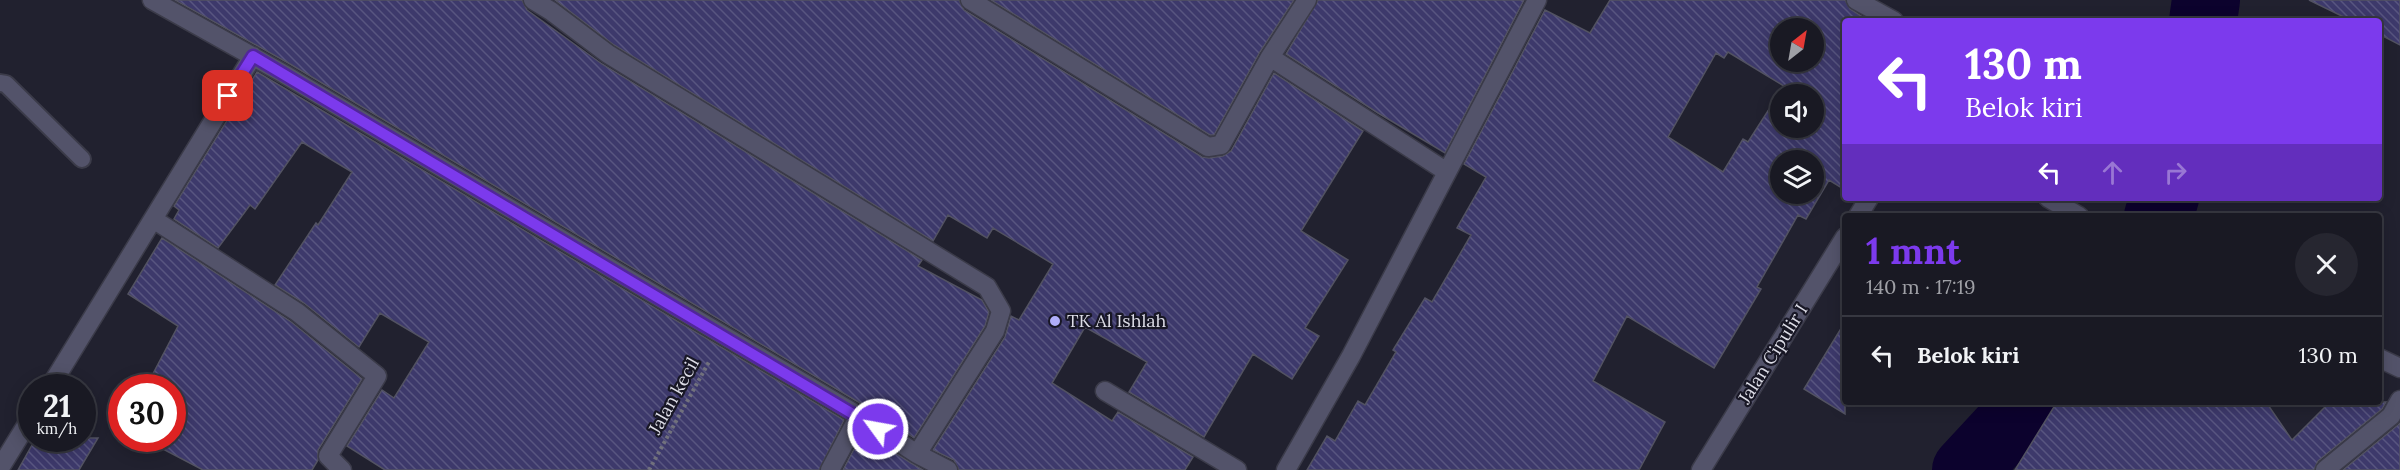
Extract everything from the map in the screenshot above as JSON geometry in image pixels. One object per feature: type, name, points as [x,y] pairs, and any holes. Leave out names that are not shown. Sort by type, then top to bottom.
[{"type":"street","points":[[152,0],[253,56],[859,416],[917,454],[948,470]]},
{"type":"street","points":[[533,0],[552,11],[608,54],[987,287],[1001,311],[995,331],[917,454]]},
{"type":"street","points":[[970,0],[1208,147],[1221,145],[1270,57],[1307,0]]},
{"type":"street","points":[[1286,470],[1351,356],[1537,0]]},
{"type":"street","points":[[1857,0],[1889,18]]},
{"type":"street","points":[[58,374],[253,56]]},
{"type":"street","points":[[1270,57],[1447,172]]},
{"type":"street","points":[[2053,201],[2074,213]]},
{"type":"street","points":[[153,219],[297,312],[377,376],[327,456],[342,470]]},
{"type":"street","name":"Jalan Cipulir I","points":[[1701,470],[1842,242]]},
{"type":"street","points":[[2382,359],[2400,368]]},
{"type":"street","points":[[1105,391],[1237,470]]},
{"type":"street","points":[[2325,470],[2391,416],[2400,400]]},
{"type":"street","points":[[830,470],[859,416]]},
{"type":"street","points":[[0,468],[18,439]]},
{"type":"lane","points":[[0,83],[6,84],[82,159]]},
{"type":"path","name":"Jalan kecil","points":[[649,470],[723,335]]},
{"type":"building","points":[[175,0],[522,0],[527,10],[602,64],[922,260],[918,266],[982,300],[989,312],[985,326],[914,438],[865,406],[290,64]]},
{"type":"building","points":[[555,0],[959,0],[964,10],[1202,157],[1209,158],[1223,156],[1231,151],[1274,73],[1363,131],[1301,231],[1348,260],[1305,328],[1319,336],[1292,379],[1253,354],[1204,437],[1129,392],[1147,362],[1085,327],[1052,383],[1112,421],[1118,412],[1193,457],[1185,470],[959,470],[954,460],[933,450],[1005,337],[1011,316],[1019,320],[1053,264],[993,228],[987,238],[948,215],[933,241],[614,45]]},
{"type":"building","points":[[991,0],[1294,0],[1260,52],[1214,135],[1210,135]]},
{"type":"building","points":[[1318,0],[1524,0],[1445,153],[1286,54]]},
{"type":"building","points":[[1610,0],[1845,0],[1850,9],[1864,18],[1842,18],[1842,188],[1829,180],[1824,188],[1824,150],[1770,150],[1770,204],[1815,204],[1806,219],[1798,215],[1757,287],[1761,289],[1714,368],[1627,316],[1593,381],[1665,422],[1639,470],[1307,470],[1327,436],[1335,441],[1358,401],[1365,405],[1396,352],[1393,350],[1425,298],[1432,302],[1471,235],[1457,228],[1486,177],[1464,164],[1545,10],[1590,33]],"holes":[[[1728,52],[1781,84],[1824,84],[1824,138],[1770,138],[1770,108],[1748,142],[1743,139],[1723,172],[1668,137],[1716,53],[1724,58]]]},
{"type":"building","points":[[2309,0],[2400,0],[2400,45],[2382,36],[2382,18],[2346,18]]},
{"type":"building","points":[[257,72],[844,420],[819,470],[385,470],[347,446],[382,390],[394,398],[429,342],[380,313],[359,347],[304,303],[275,285],[352,172],[302,142],[255,209],[250,205],[218,248],[174,219],[179,210],[174,206]]},
{"type":"building","points":[[162,238],[290,321],[362,379],[318,450],[318,460],[312,470],[203,470],[169,452],[186,452],[186,374],[153,374],[178,326],[128,294]]},
{"type":"building","points":[[1842,327],[1842,405],[1845,405],[1845,414],[1804,389]]},
{"type":"building","points":[[2382,402],[2386,402],[2382,409],[2318,461],[2314,470],[2015,470],[2055,405],[2268,405],[2292,440],[2327,405],[2382,405]]},
{"type":"building","points":[[2400,423],[2400,470],[2343,470],[2398,425]]},
{"type":"building","points":[[863,432],[911,463],[923,470],[843,470]]},
{"type":"building","points":[[28,452],[90,452],[79,470],[18,470]]},
{"type":"waterway","points":[[2203,18],[2206,0]]},
{"type":"waterway","points":[[2159,213],[2164,201]]},
{"type":"waterway","points":[[1966,470],[2026,405]]},
{"type":"place","name":"TK Al Ishlah","points":[[1055,321]]},
{"type":"route","points":[[228,96],[253,56],[878,429]]}]
